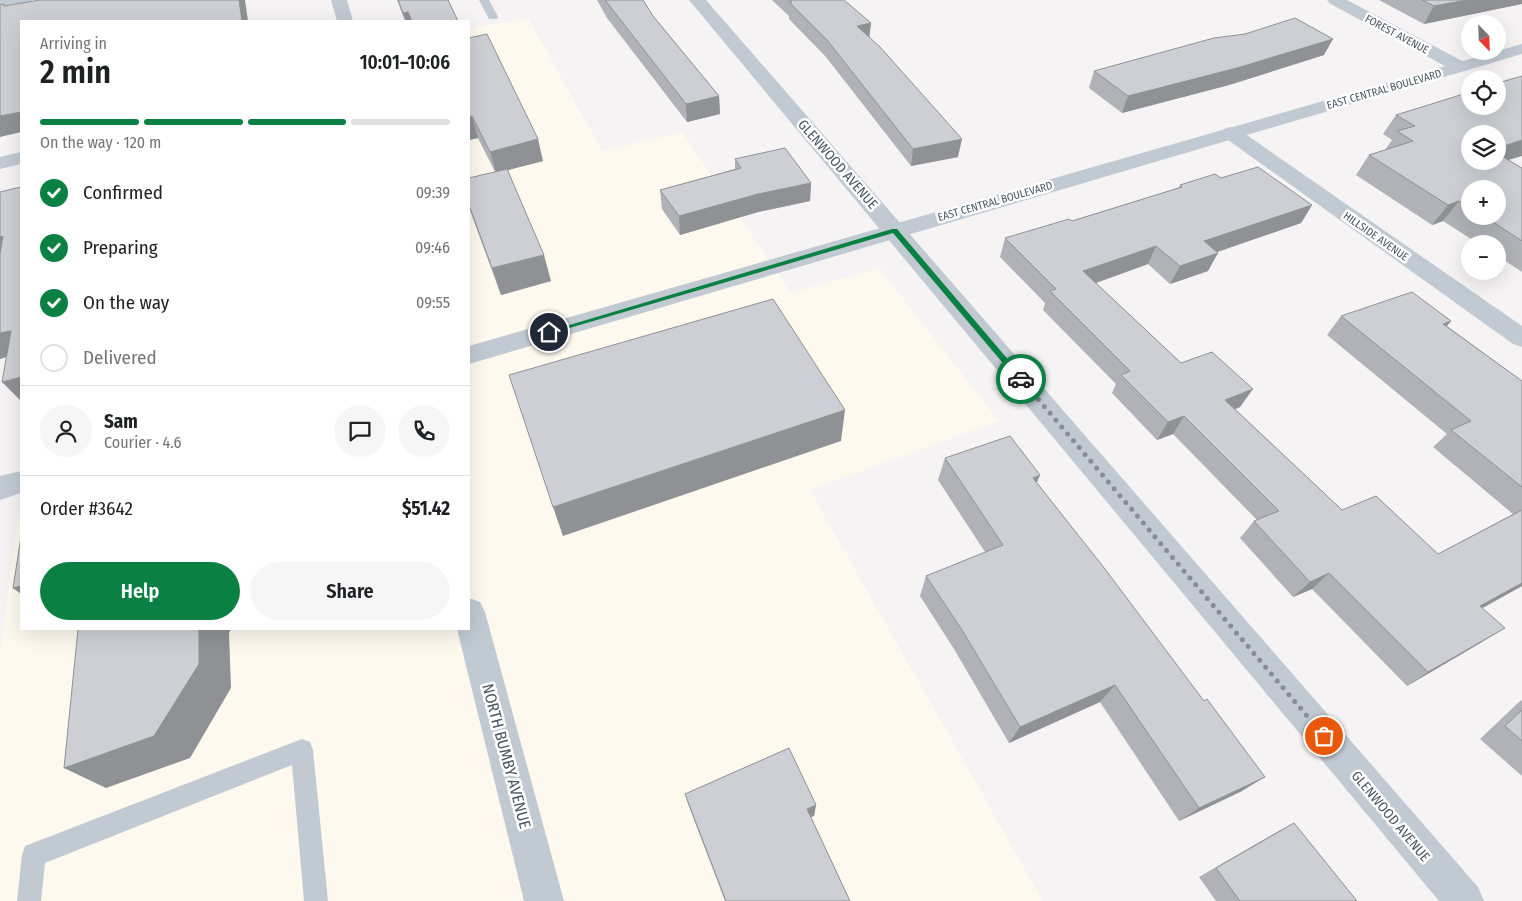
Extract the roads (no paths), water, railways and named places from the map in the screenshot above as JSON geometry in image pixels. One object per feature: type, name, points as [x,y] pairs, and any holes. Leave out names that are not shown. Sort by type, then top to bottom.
[{"type":"street","points":[[0,4],[25,0]]},
{"type":"street","points":[[339,0],[345,20]]},
{"type":"street","name":"GLENWOOD AVENUE","points":[[697,0],[1464,901]]},
{"type":"street","name":"FOREST AVENUE","points":[[1335,0],[1460,67]]},
{"type":"street","name":"EAST CENTRAL BOULEVARD","points":[[470,355],[1522,49]]},
{"type":"street","name":"HILLSIDE AVENUE","points":[[1230,133],[1522,338]]},
{"type":"street","points":[[0,163],[20,158]]},
{"type":"street","points":[[0,488],[20,482]]},
{"type":"street","name":"NORTH BUMBY AVENUE","points":[[470,616],[544,901]]},
{"type":"lane","points":[[484,0],[493,17]]},
{"type":"lane","points":[[29,901],[34,855],[302,750],[316,901]]}]
